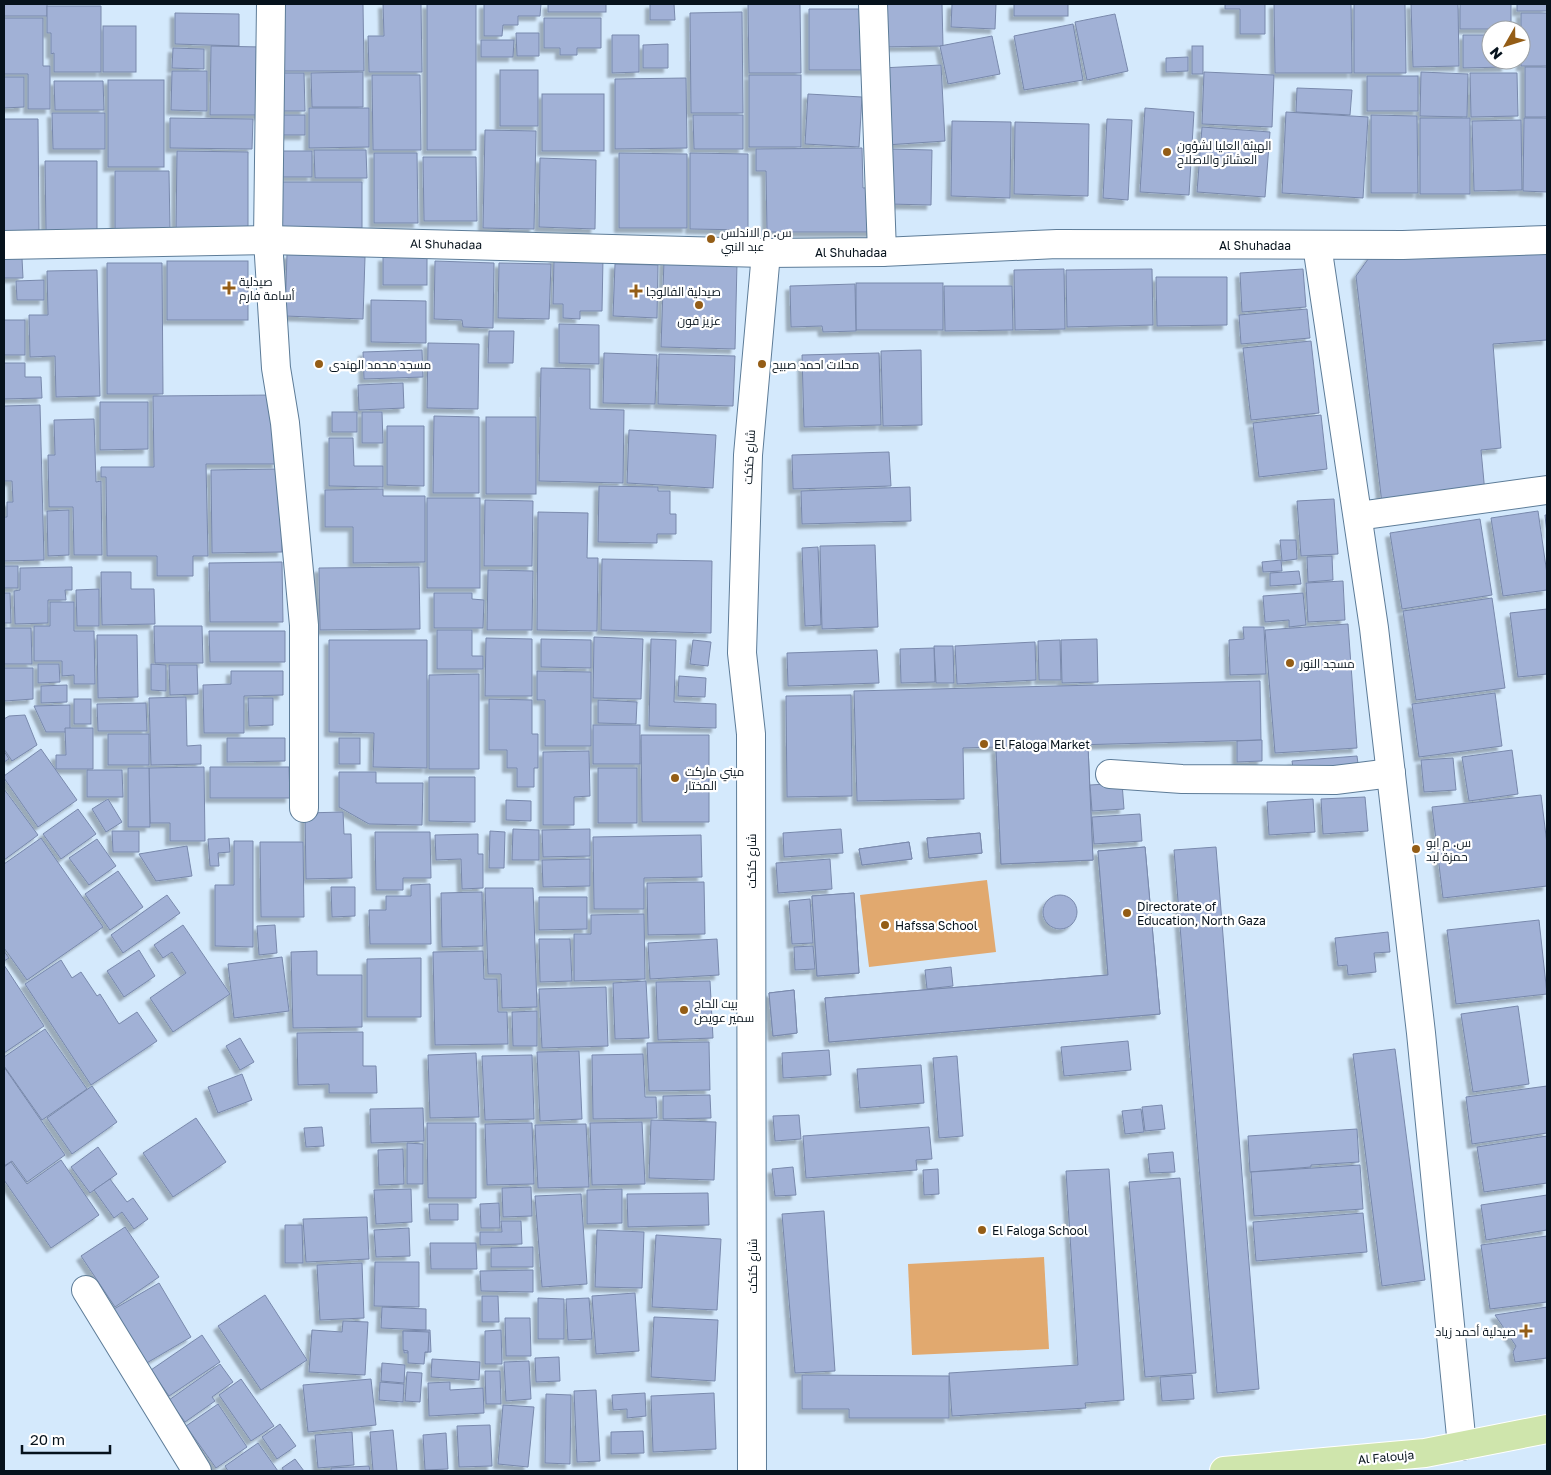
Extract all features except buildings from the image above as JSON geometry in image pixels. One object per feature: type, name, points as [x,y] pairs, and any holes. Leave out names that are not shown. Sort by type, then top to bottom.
[{"type":"main road","name":"Al Falouja","points":[[1224,1471],[1425,1453],[1547,1429]]},
{"type":"street","points":[[272,4],[268,240],[276,368],[285,423],[304,625],[304,808]]},
{"type":"street","points":[[873,4],[882,252]]},
{"type":"street","name":"Al Shuhadaa","points":[[4,245],[268,240],[766,253],[882,252],[1057,244],[1403,245],[1547,240]]},
{"type":"street","points":[[1317,245],[1374,628],[1421,1033],[1462,1446]]},
{"type":"street","name":"شارع كتكت","points":[[752,1471],[751,734],[742,653],[748,455],[766,253]]},
{"type":"street","points":[[1358,516],[1547,490]]},
{"type":"street","points":[[1110,774],[1182,779],[1335,780],[1391,773]]},
{"type":"street","points":[[86,1290],[198,1471]]},
{"type":"shaded area","points":[[987,880],[996,952],[869,967],[860,895]]},
{"type":"shaded area","points":[[1044,1257],[1049,1349],[912,1355],[908,1264]]},
{"type":"place","name":"الهيئة العليا لشؤون العشائر والاصلاح","points":[[1167,152]]},
{"type":"place","name":"س. م الاندلس عبد النبي","points":[[711,239]]},
{"type":"place","name":"صيدلية أسامة فارم","points":[[229,288]]},
{"type":"place","name":"صيدلية الفالوجا","points":[[636,291]]},
{"type":"place","name":"عزيز فون","points":[[699,305]]},
{"type":"place","name":"مسجد محمد الهندى","points":[[319,364]]},
{"type":"place","name":"محلات احمد صبيح","points":[[762,364]]},
{"type":"place","name":"مسجد النور","points":[[1290,663]]},
{"type":"place","name":"El Faloga Market","points":[[984,744]]},
{"type":"place","name":"ميني ماركت المختار","points":[[675,778]]},
{"type":"place","name":"س. م ابو حمزة لبد","points":[[1416,849]]},
{"type":"place","name":"Directorate of Education, North Gaza","points":[[1127,913]]},
{"type":"place","name":"Hafssa School","points":[[885,925]]},
{"type":"place","name":"بيت الحاج سمير عويص","points":[[684,1010]]},
{"type":"place","name":"El Faloga School","points":[[982,1230]]},
{"type":"place","name":"صيدلية أحمد زياد","points":[[1526,1331]]}]
